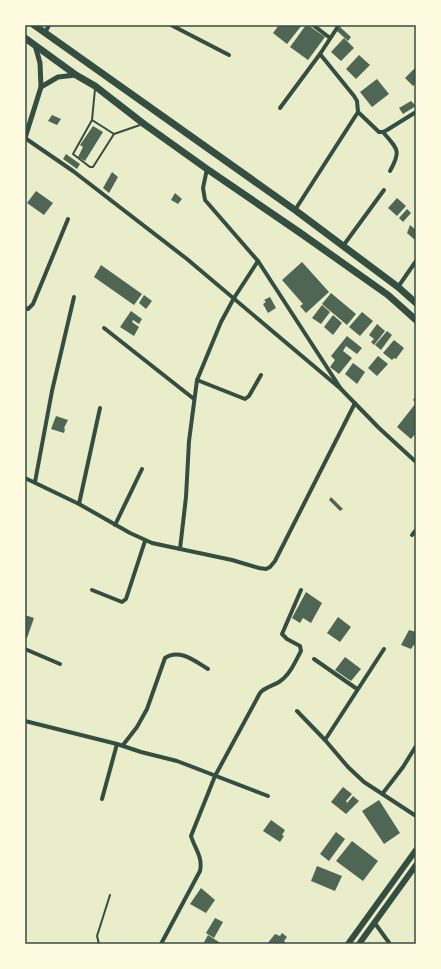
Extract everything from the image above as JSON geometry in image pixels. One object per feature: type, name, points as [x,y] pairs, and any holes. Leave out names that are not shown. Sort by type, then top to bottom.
[{"type":"highway","points":[[34,25],[295,210],[398,287],[416,303]]},
{"type":"highway","points":[[25,38],[76,75],[95,86],[144,124],[388,296],[416,320]]},
{"type":"main road","points":[[348,944],[416,850]]},
{"type":"main road","points":[[359,944],[416,865]]},
{"type":"main road","points":[[388,888],[396,893]]},
{"type":"street","points":[[45,33],[49,25]]},
{"type":"street","points":[[171,25],[229,55]]},
{"type":"street","points":[[314,25],[330,38]]},
{"type":"street","points":[[280,108],[320,54],[339,25]]},
{"type":"street","points":[[35,45],[40,63],[41,87],[26,135],[187,259],[234,298],[341,389],[379,428],[416,462]]},
{"type":"street","points":[[295,210],[358,112],[357,101],[354,96],[320,54]]},
{"type":"street","points":[[41,87],[58,77],[76,75]]},
{"type":"street","points":[[358,112],[374,129],[379,132],[383,132],[395,146],[397,157],[390,170]]},
{"type":"street","points":[[383,132],[416,112]]},
{"type":"street","points":[[207,169],[203,188],[205,200],[258,261],[341,389]]},
{"type":"street","points":[[343,246],[384,190]]},
{"type":"street","points":[[25,308],[28,309],[33,304],[68,219]]},
{"type":"street","points":[[180,549],[186,497],[189,441],[197,380],[221,322],[234,298],[258,261]]},
{"type":"street","points":[[398,287],[416,261]]},
{"type":"street","points":[[35,482],[52,391],[74,297]]},
{"type":"street","points":[[104,328],[194,399]]},
{"type":"street","points":[[197,380],[245,399],[249,396],[261,375]]},
{"type":"street","points":[[25,478],[79,504],[145,541],[165,547],[232,560],[266,569],[275,561],[355,403]]},
{"type":"street","points":[[79,504],[100,408]]},
{"type":"street","points":[[115,524],[142,469]]},
{"type":"street","points":[[412,535],[416,530]]},
{"type":"street","points":[[92,590],[122,602],[126,600],[145,541]]},
{"type":"street","points":[[161,944],[200,871],[202,864],[200,853],[191,836],[215,776],[260,693],[264,689],[280,682],[286,677],[301,651],[300,646],[287,639],[282,634],[301,590]]},
{"type":"street","points":[[25,649],[60,664]]},
{"type":"street","points":[[325,740],[384,649]]},
{"type":"street","points":[[123,745],[137,727],[147,709],[165,658],[171,654],[178,654],[194,660],[208,669]]},
{"type":"street","points":[[314,659],[357,689]]},
{"type":"street","points":[[297,711],[348,767],[364,782],[416,816]]},
{"type":"street","points":[[25,721],[123,745],[141,752],[193,766],[268,796]]},
{"type":"street","points":[[102,799],[117,744]]},
{"type":"street","points":[[383,793],[403,767],[416,746]]},
{"type":"street","points":[[374,922],[390,944]]},
{"type":"lane","points":[[95,86],[92,120],[73,154],[90,167],[93,167],[114,134],[144,124]]},
{"type":"lane","points":[[92,120],[114,134]]},
{"type":"lane","points":[[99,944],[97,936],[110,895]]},
{"type":"building","points":[[279,25],[302,25],[287,44],[273,33]]},
{"type":"building","points":[[306,25],[325,37],[308,60],[290,47]]},
{"type":"building","points":[[340,27],[351,37],[348,41],[337,31]]},
{"type":"building","points":[[344,38],[354,48],[341,61],[331,52]]},
{"type":"building","points":[[359,55],[370,65],[356,79],[346,69]]},
{"type":"building","points":[[416,67],[416,83],[413,86],[405,78]]},
{"type":"building","points":[[377,79],[389,94],[372,107],[360,92]]},
{"type":"building","points":[[411,101],[416,106],[403,114],[399,108]]},
{"type":"building","points":[[52,115],[61,119],[57,125],[48,121]]},
{"type":"building","points":[[93,126],[103,132],[85,161],[78,157],[83,147],[80,145]]},
{"type":"building","points":[[66,154],[80,164],[77,169],[63,159]]},
{"type":"building","points":[[112,172],[118,177],[109,193],[103,188]]},
{"type":"building","points":[[36,191],[53,203],[44,215],[27,203]]},
{"type":"building","points":[[175,193],[182,199],[178,204],[171,200]]},
{"type":"building","points":[[397,198],[406,206],[397,216],[388,208]]},
{"type":"building","points":[[407,209],[411,213],[403,222],[399,218]]},
{"type":"building","points":[[410,225],[416,230],[415,240],[407,233]]},
{"type":"building","points":[[302,262],[329,292],[306,313],[300,306],[303,304],[282,280]]},
{"type":"building","points":[[101,265],[142,294],[134,305],[94,277]]},
{"type":"building","points":[[331,293],[356,314],[347,325],[322,304]]},
{"type":"building","points":[[144,295],[152,301],[146,309],[139,303]]},
{"type":"building","points":[[270,297],[276,308],[268,313],[263,304],[266,302],[264,300]]},
{"type":"building","points":[[322,305],[330,312],[321,324],[312,318]]},
{"type":"building","points":[[131,311],[142,319],[139,324],[133,320],[132,322],[139,327],[134,336],[120,327]]},
{"type":"building","points":[[362,312],[373,321],[360,336],[349,327]]},
{"type":"building","points":[[333,315],[342,323],[333,335],[324,327]]},
{"type":"building","points":[[377,324],[385,331],[374,345],[371,342],[374,339],[369,335]]},
{"type":"building","points":[[387,331],[392,335],[381,350],[375,345]]},
{"type":"building","points":[[347,336],[362,348],[357,354],[346,346],[343,351],[352,358],[339,374],[330,367],[335,360],[331,356]]},
{"type":"building","points":[[394,340],[404,348],[396,359],[394,358],[392,360],[383,353]]},
{"type":"building","points":[[378,356],[388,364],[377,376],[368,368]]},
{"type":"building","points":[[353,363],[365,372],[357,384],[345,374]]},
{"type":"building","points":[[416,396],[416,403],[413,400]]},
{"type":"building","points":[[416,403],[416,433],[411,439],[397,427]]},
{"type":"building","points":[[56,416],[68,420],[64,428],[64,433],[51,429]]},
{"type":"building","points":[[331,497],[343,509],[340,511],[329,500]]},
{"type":"building","points":[[306,592],[322,603],[311,623],[303,618],[300,623],[292,618]]},
{"type":"building","points":[[25,615],[34,618],[27,638],[25,637]]},
{"type":"building","points":[[338,617],[351,627],[340,642],[327,633]]},
{"type":"building","points":[[409,630],[416,632],[416,642],[411,649],[401,645]]},
{"type":"building","points":[[345,657],[361,669],[351,681],[335,670]]},
{"type":"building","points":[[343,787],[352,794],[346,801],[347,803],[353,796],[359,801],[346,814],[331,802]]},
{"type":"building","points":[[379,800],[400,833],[384,844],[362,811]]},
{"type":"building","points":[[271,820],[285,830],[282,835],[284,836],[280,842],[263,831]]},
{"type":"building","points":[[336,832],[345,839],[329,861],[320,854]]},
{"type":"building","points":[[352,841],[378,861],[363,881],[336,861]]},
{"type":"building","points":[[317,866],[342,876],[335,891],[311,881]]},
{"type":"building","points":[[201,888],[215,900],[206,913],[190,904]]},
{"type":"building","points":[[215,918],[223,922],[214,938],[206,933]]},
{"type":"building","points":[[282,933],[287,937],[284,941],[287,944],[267,944],[275,934],[280,936]]},
{"type":"building","points":[[208,935],[222,944],[203,944]]}]
